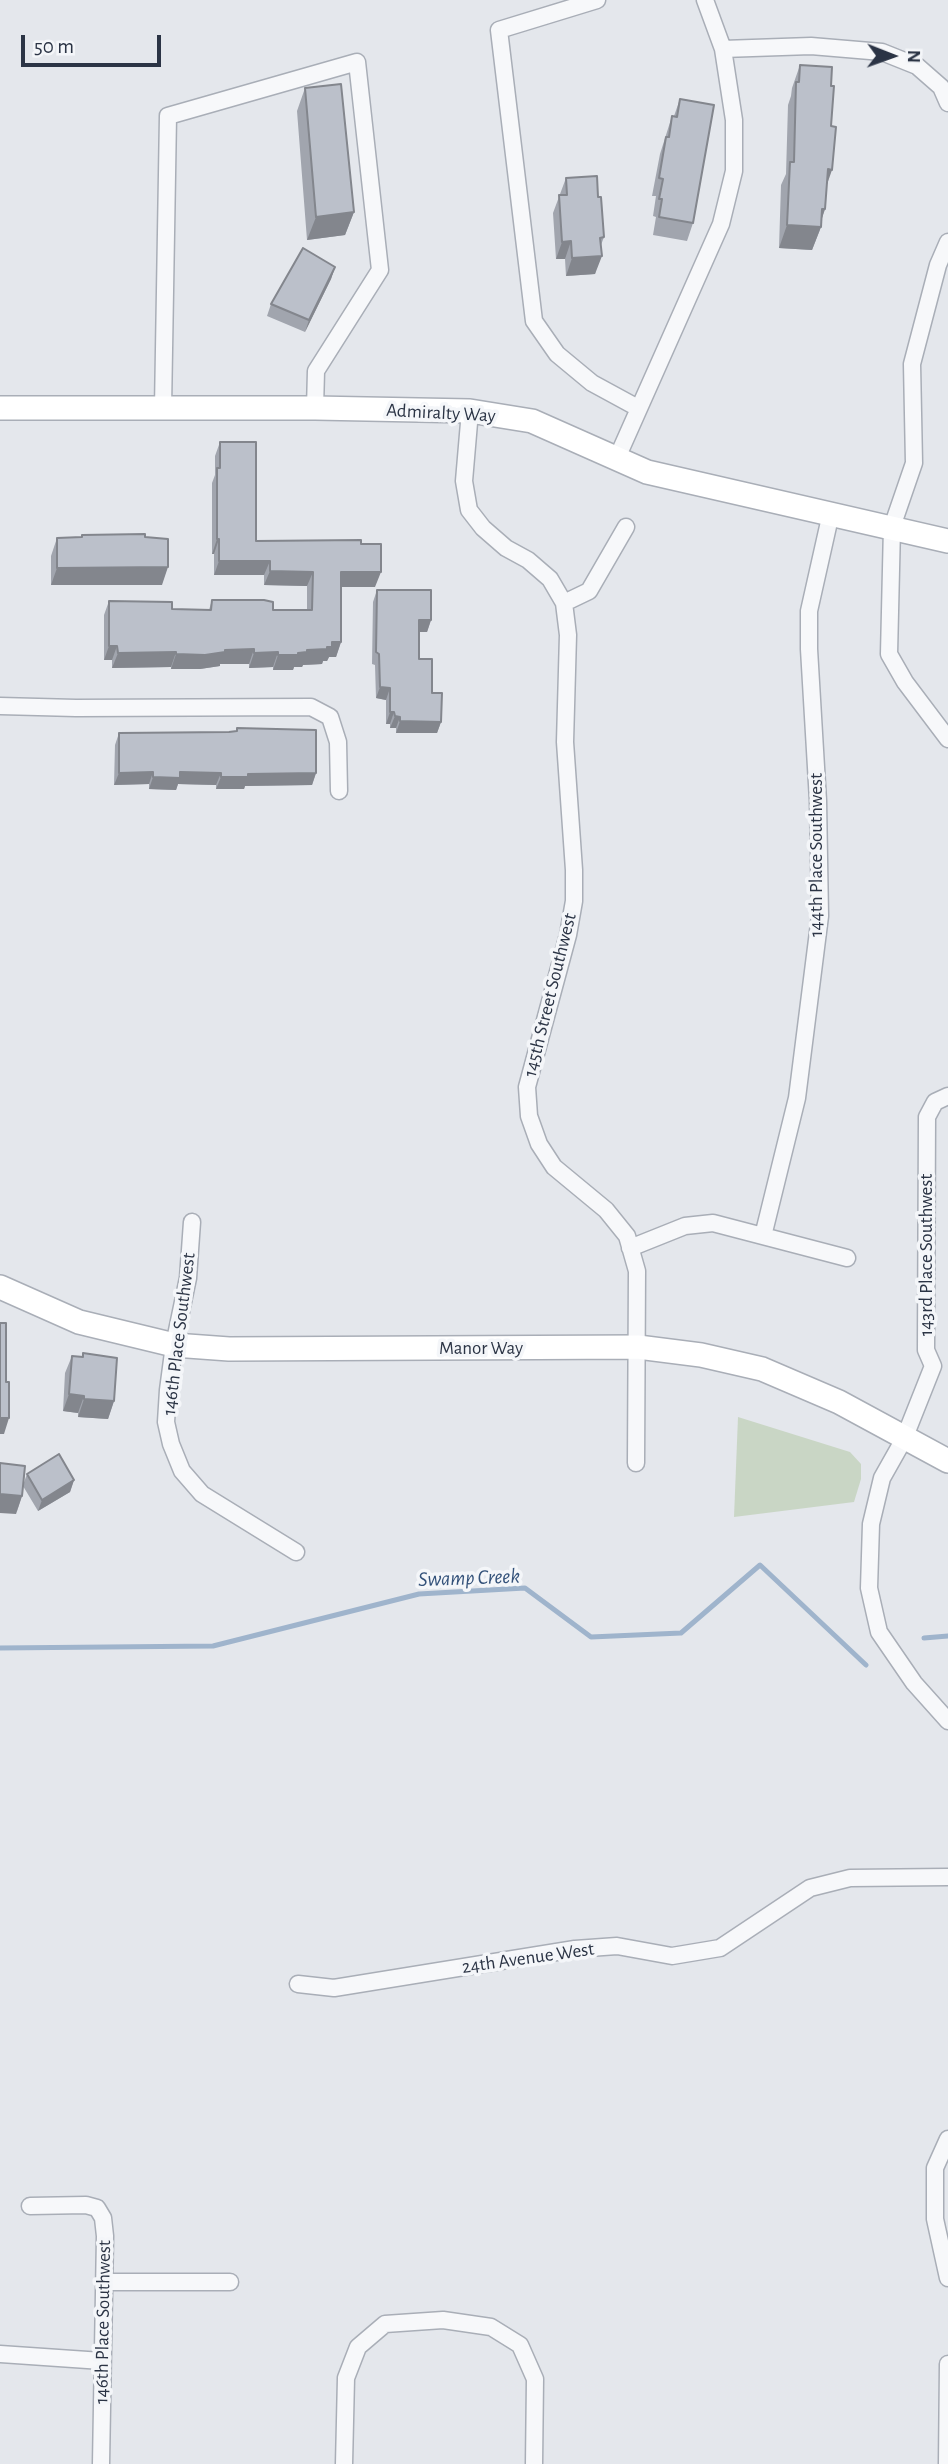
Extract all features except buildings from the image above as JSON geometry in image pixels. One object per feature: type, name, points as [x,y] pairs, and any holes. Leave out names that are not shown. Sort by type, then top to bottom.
[{"type":"street","points":[[597,0],[499,30],[534,321],[557,354],[592,383],[638,408]]},
{"type":"street","points":[[617,458],[721,224],[734,171],[734,120],[723,49],[705,0]]},
{"type":"street","points":[[723,49],[811,46],[882,52],[917,66],[941,88],[948,103]]},
{"type":"street","points":[[163,408],[168,116],[357,62],[380,270],[316,371],[316,408]]},
{"type":"street","points":[[948,242],[938,265],[912,363],[914,463],[892,527],[889,654],[905,682],[948,739]]},
{"type":"street","name":"Admiralty Way","points":[[0,408],[470,411],[532,421],[647,472],[948,541]]},
{"type":"street","name":"145th Street Southwest","points":[[470,411],[464,481],[469,510],[506,548],[528,560],[550,579],[564,603],[568,635],[565,742],[574,870],[573,901],[568,935],[527,1087],[529,1116],[539,1144],[554,1167],[606,1210],[626,1236],[637,1271],[638,1347]]},
{"type":"street","name":"144th Place Southwest","points":[[762,1236],[797,1098],[820,916],[818,801],[809,611],[831,513]]},
{"type":"street","points":[[564,603],[589,591],[626,527]]},
{"type":"street","points":[[0,706],[311,707],[330,717],[338,742],[339,791]]},
{"type":"street","name":"143rd Place Southwest","points":[[948,1096],[934,1102],[927,1117],[926,1350],[941,1365],[882,1478],[870,1524],[869,1588],[880,1632],[914,1684],[948,1721]]},
{"type":"street","name":"146th Place Southwest","points":[[192,1222],[188,1278],[174,1345],[166,1422],[171,1444],[182,1471],[202,1494],[296,1552]]},
{"type":"street","points":[[630,1248],[685,1226],[713,1223],[847,1258]]},
{"type":"street","name":"Manor Way","points":[[0,1287],[79,1322],[174,1345],[229,1349],[638,1347],[701,1355],[762,1369],[839,1402],[948,1461]]},
{"type":"street","points":[[636,1463],[638,1347]]},
{"type":"street","name":"24th Avenue West","points":[[298,1984],[334,1988],[575,1949],[617,1947],[672,1956],[720,1948],[810,1888],[850,1878],[948,1877]]},
{"type":"street","points":[[948,2139],[934,2168],[935,2219],[948,2278]]},
{"type":"street","name":"146th Place Southwest","points":[[30,2206],[86,2205],[97,2208],[103,2218],[101,2464]]},
{"type":"street","points":[[104,2282],[230,2281]]},
{"type":"street","points":[[344,2464],[346,2378],[358,2347],[385,2324],[443,2320],[491,2327],[520,2345],[535,2379],[534,2464]]},
{"type":"street","points":[[0,2354],[102,2361]]},
{"type":"street","points":[[947,2464],[948,2364]]},
{"type":"green space","points":[[738,1417],[850,1452],[861,1464],[861,1479],[854,1502],[734,1517]]},
{"type":"waterway","name":"Swamp Creek","points":[[0,1648],[213,1646],[419,1594],[525,1588],[591,1637],[681,1633],[760,1565],[866,1665]]},
{"type":"waterway","name":"Swamp Creek","points":[[924,1638],[948,1636]]}]
